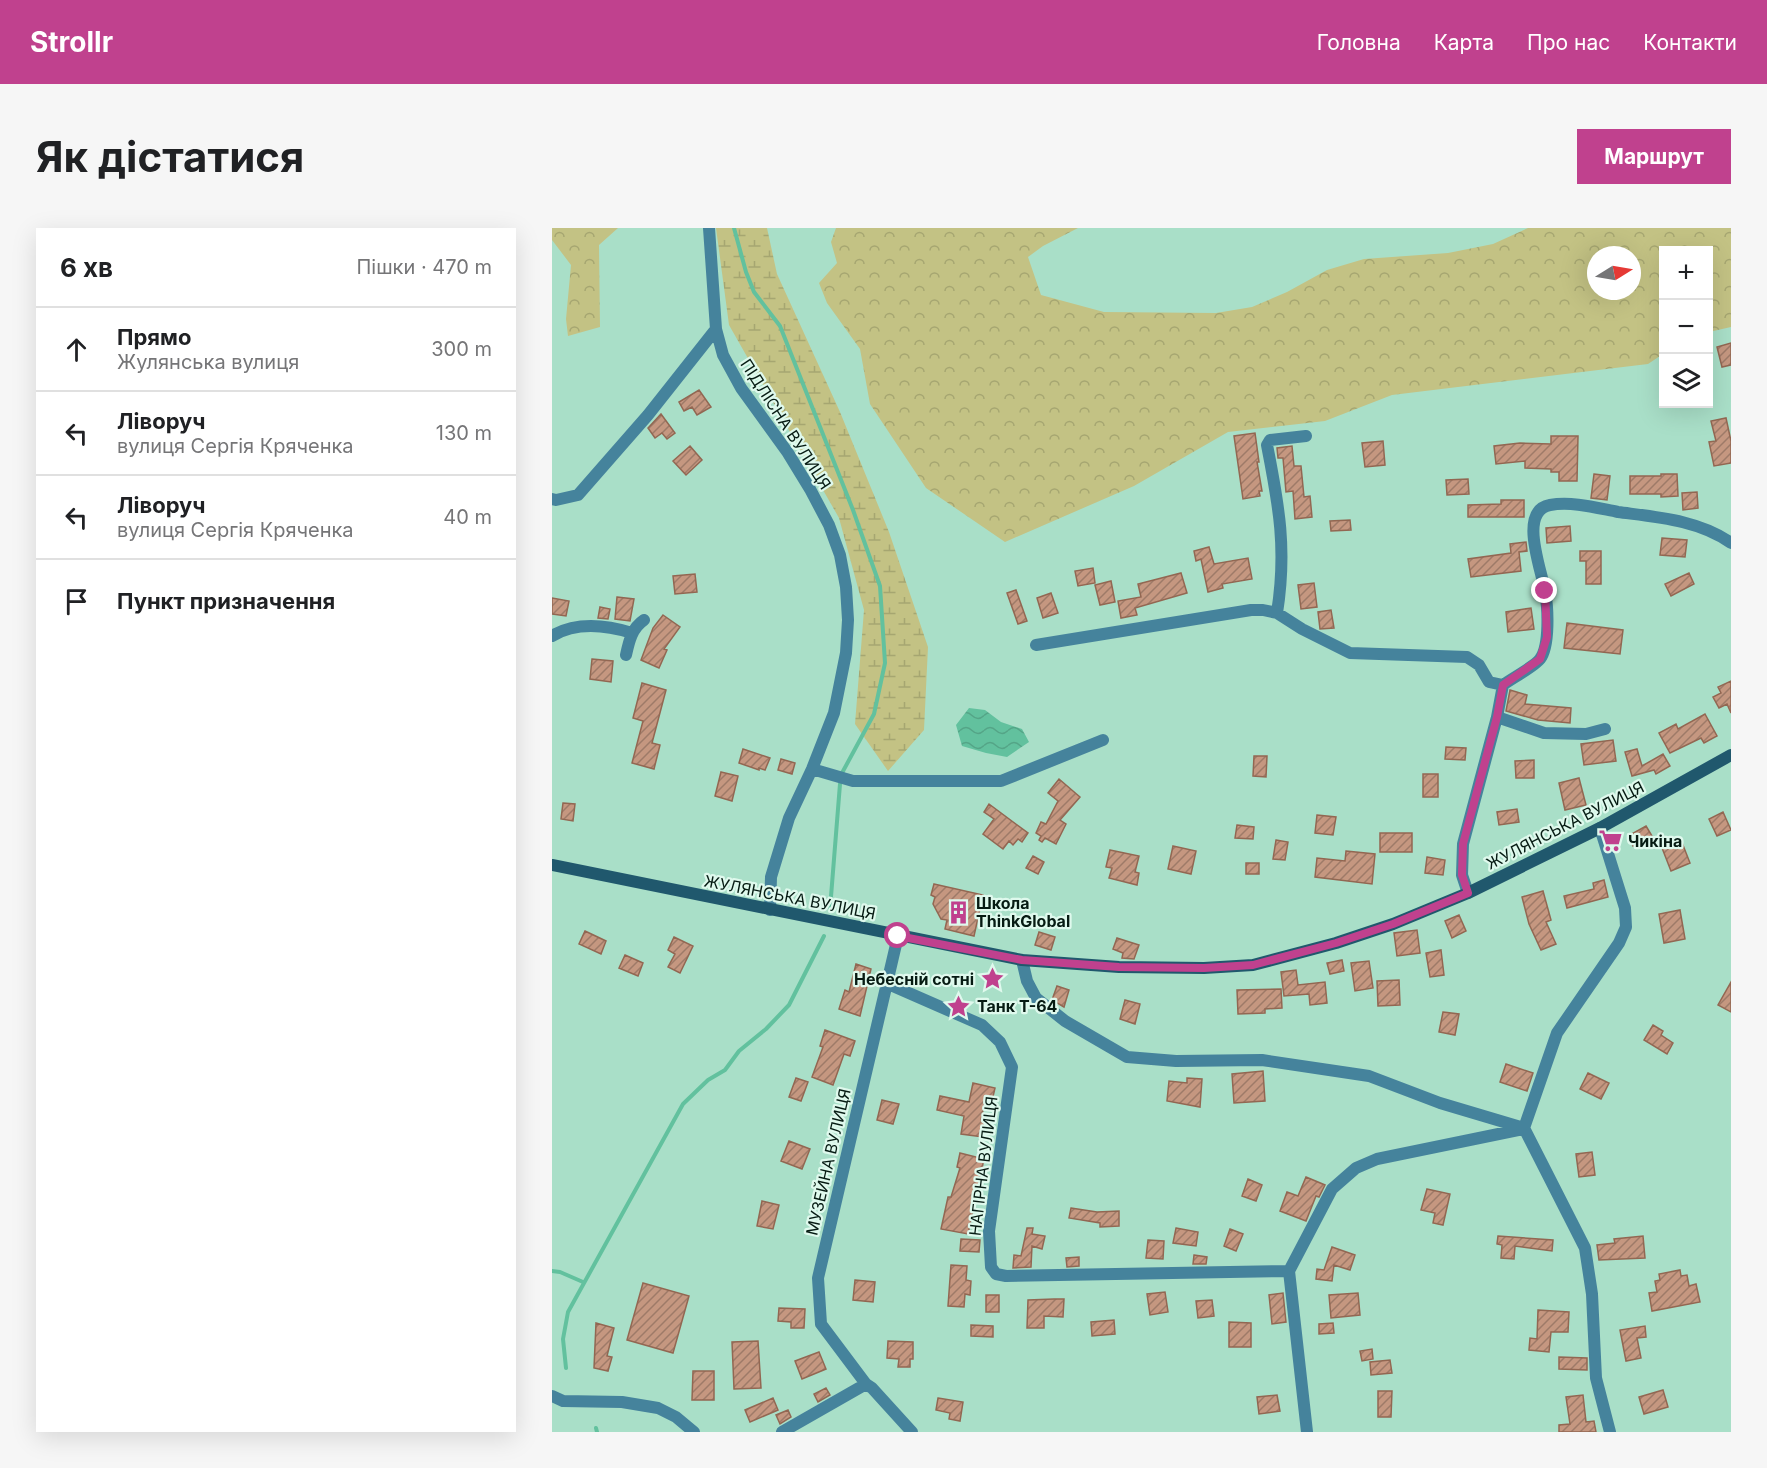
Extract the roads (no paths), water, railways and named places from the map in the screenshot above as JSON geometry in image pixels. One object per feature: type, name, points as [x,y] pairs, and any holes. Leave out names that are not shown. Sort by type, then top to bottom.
[{"type":"street","name":"ПІДЛІСНА ВУЛИЦЯ","points":[[709,228],[716,329],[723,355],[741,388],[788,453],[810,489],[829,525],[840,555],[846,587],[848,620],[846,653],[834,713],[813,769],[789,818],[771,877],[770,910]]},
{"type":"street","points":[[552,500],[578,495],[648,415],[716,329]]},
{"type":"street","points":[[1277,613],[1282,568],[1282,541],[1280,513],[1267,445],[1270,441],[1306,436]]},
{"type":"street","points":[[1468,893],[1462,875],[1463,844],[1497,717],[1503,685],[1540,659],[1547,637],[1545,591],[1532,531],[1540,511],[1548,505],[1569,504],[1669,519],[1706,528],[1731,543]]},
{"type":"street","points":[[1036,645],[1263,609],[1277,613],[1302,629],[1350,653],[1467,657],[1479,665],[1489,682],[1503,685]]},
{"type":"street","points":[[626,655],[632,633],[644,620]]},
{"type":"street","points":[[552,636],[563,629],[583,626],[613,627],[632,633]]},
{"type":"street","points":[[1497,717],[1544,733],[1586,734],[1605,729]]},
{"type":"street","points":[[813,769],[853,781],[1001,782],[1103,740]]},
{"type":"street","name":"ЖУЛЯНСЬКА ВУЛИЦЯ","points":[[552,865],[1022,960],[1119,967],[1204,968],[1253,965],[1393,924],[1468,893],[1600,828],[1731,755]]},
{"type":"street","points":[[1600,828],[1624,908],[1626,927],[1619,943],[1557,1033],[1524,1128],[1585,1248],[1593,1294],[1596,1378],[1610,1432]]},
{"type":"street","name":"МУЗЕЙНА ВУЛИЦЯ","points":[[898,936],[818,1278],[821,1324],[866,1384],[912,1432]]},
{"type":"street","points":[[1022,960],[1027,981],[1036,998],[1065,1021],[1127,1057],[1176,1061],[1262,1060],[1369,1076],[1440,1103],[1524,1128]]},
{"type":"street","name":"НАГІРНА ВУЛИЦЯ","points":[[886,983],[982,1025],[1000,1042],[1012,1067],[989,1231],[991,1267],[996,1274],[1005,1276],[1289,1271]]},
{"type":"street","points":[[1307,1432],[1289,1271],[1332,1189],[1356,1168],[1377,1159],[1524,1128]]},
{"type":"street","points":[[782,1432],[866,1384]]},
{"type":"street","points":[[552,1396],[563,1401],[622,1402],[658,1408],[676,1417],[694,1432]]},
{"type":"water","points":[[969,708],[985,710],[1001,722],[1022,729],[1029,742],[1007,757],[962,746],[956,725]]},
{"type":"waterway","points":[[734,228],[754,292],[780,326],[853,510],[880,586],[885,663],[874,714],[842,773]]},
{"type":"waterway","points":[[830,909],[840,784]]},
{"type":"waterway","points":[[566,1368],[563,1339],[568,1312],[683,1104],[708,1080],[725,1070],[739,1051],[766,1029],[789,1005],[824,936]]},
{"type":"waterway","points":[[552,1271],[583,1282]]},
{"type":"waterway","points":[[596,1428],[597,1432]]},
{"type":"place","name":"Чикіна","points":[[1610,841]]},
{"type":"place","name":"Школа ThinkGlobal","points":[[958,912]]},
{"type":"place","name":"Небесній сотні","points":[[992,979]]},
{"type":"place","name":"Танк Т-64","points":[[959,1006]]}]
